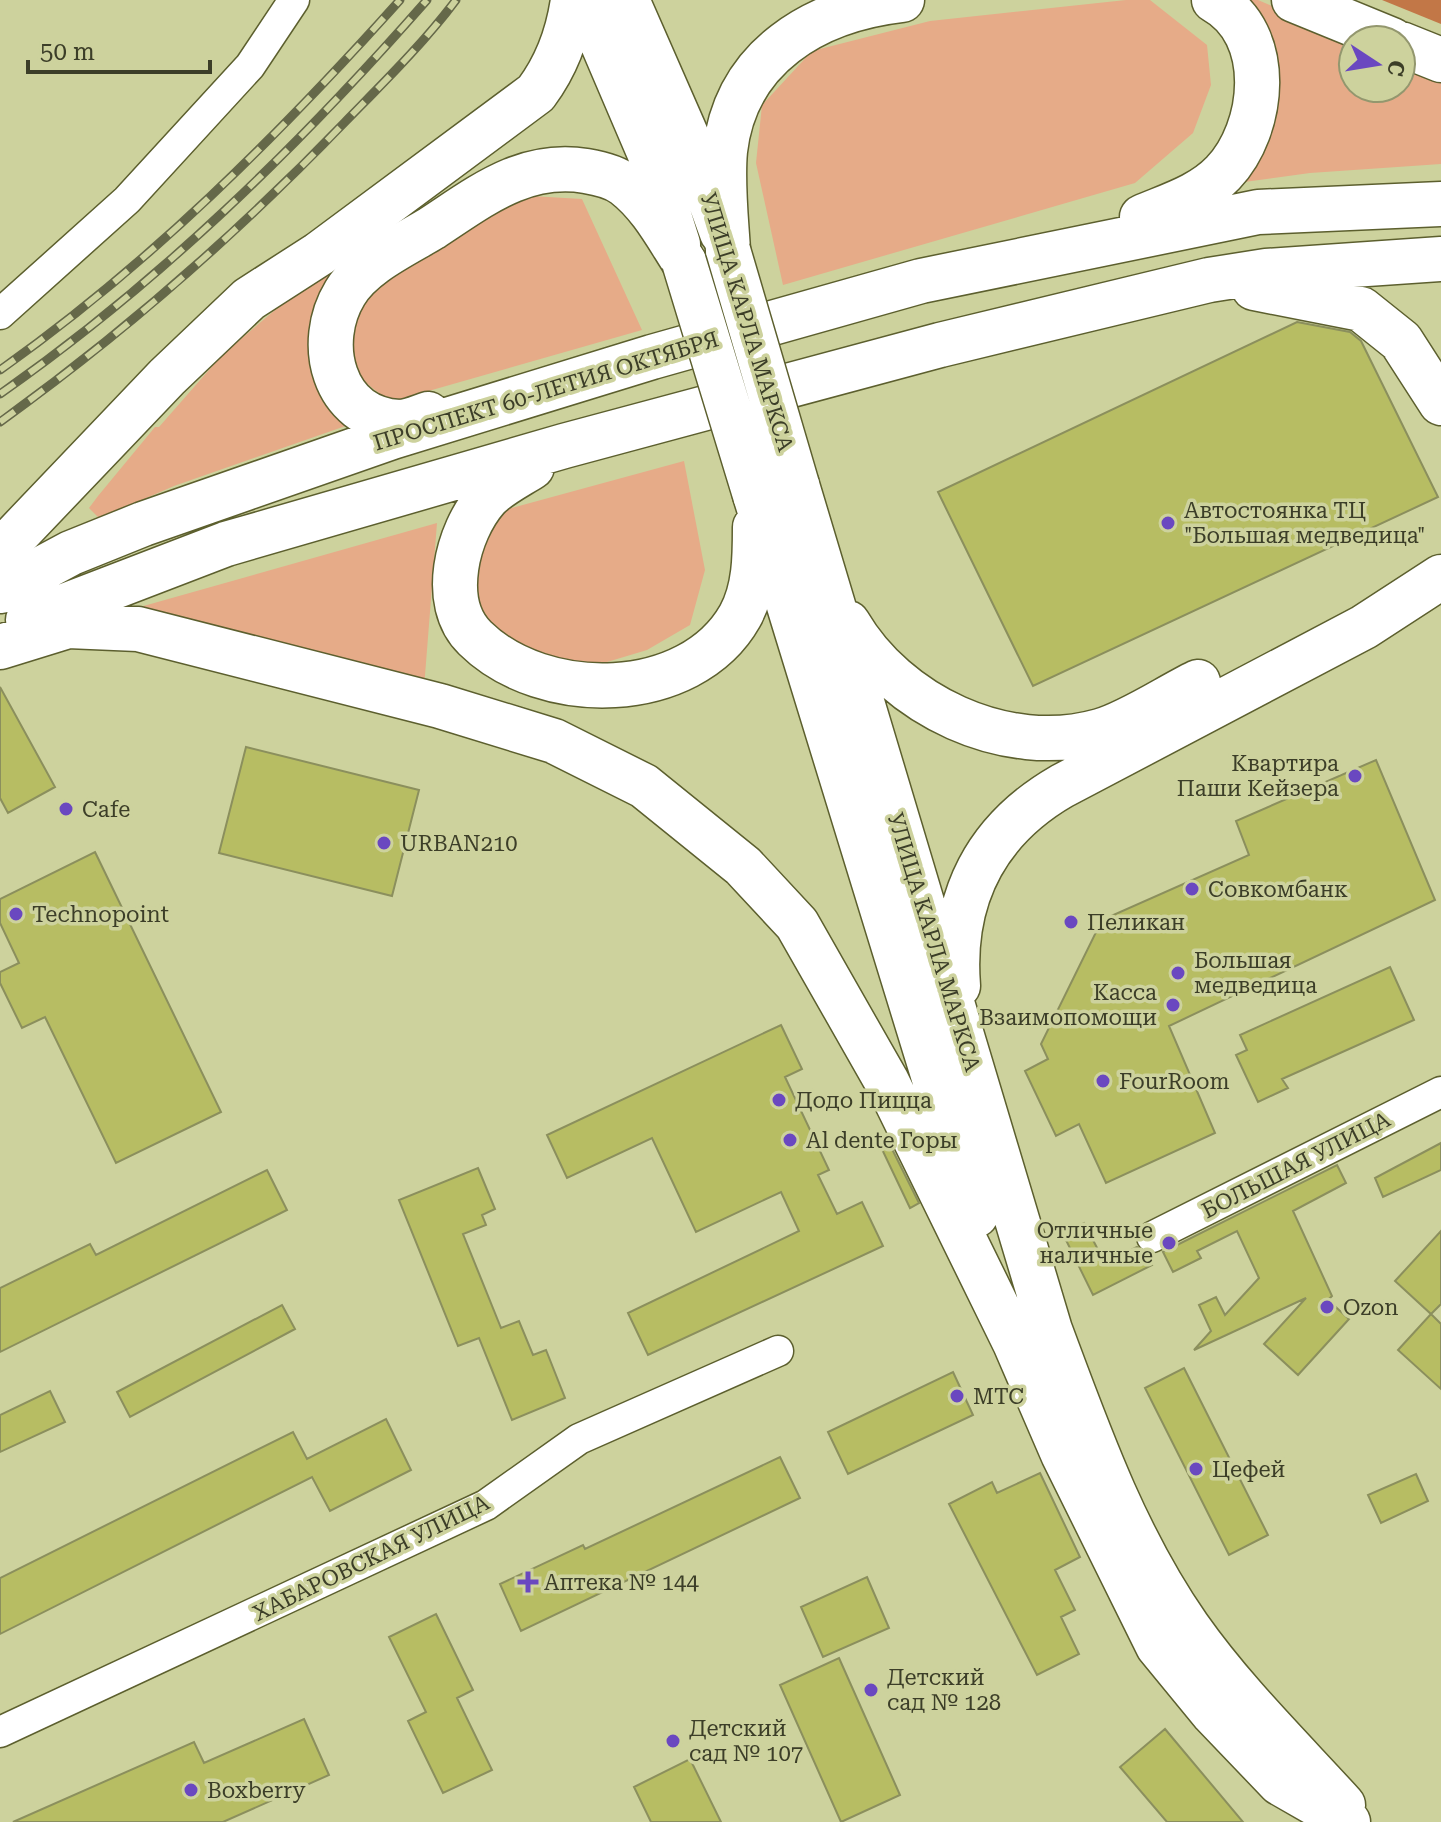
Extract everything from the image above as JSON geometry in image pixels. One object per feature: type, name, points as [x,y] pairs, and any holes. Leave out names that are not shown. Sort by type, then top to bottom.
[{"type":"main road","points":[[0,552],[167,377],[249,299],[319,254],[536,93],[552,72],[570,26],[573,0]]},
{"type":"main road","points":[[584,0],[649,152],[1015,1343]]},
{"type":"main road","name":"УЛИЦА КАРЛА МАРКСА","points":[[627,0],[688,139],[728,250],[1050,1330],[1096,1453],[1137,1539],[1187,1626],[1236,1687],[1358,1822]]},
{"type":"main road","points":[[728,250],[725,151],[735,110],[752,77],[786,41],[826,17],[868,4],[902,0]]},
{"type":"main road","points":[[921,281],[1098,235],[1196,194],[1223,173],[1245,140],[1255,108],[1258,71],[1248,35],[1214,0]]},
{"type":"main road","points":[[1294,0],[1353,24]]},
{"type":"main road","points":[[1417,50],[1441,60]]},
{"type":"main road","points":[[652,357],[401,422],[378,417],[350,397],[332,369],[328,347],[332,320],[346,290],[372,266],[506,180],[536,170],[567,168],[597,173],[624,184],[651,211],[684,262]]},
{"type":"main road","name":"ПРОСПЕКТ 60-ЛЕТИЯ ОКТЯБРЯ","points":[[0,591],[71,553],[211,499],[392,437],[652,357],[921,281],[1258,212],[1441,204]]},
{"type":"main road","points":[[0,631],[95,591],[226,544],[564,446],[940,345],[1209,280],[1266,271],[1441,259]]},
{"type":"main road","points":[[1209,280],[1361,309],[1401,341],[1441,403]]},
{"type":"main road","points":[[564,446],[488,497],[466,530],[455,571],[458,610],[473,636],[497,656],[535,674],[575,684],[615,686],[650,680],[690,663],[720,643],[741,614],[756,565],[755,495]]},
{"type":"main road","points":[[827,585],[868,652],[922,701],[943,713],[986,729],[1057,736],[1100,731],[1117,724],[1397,581],[1441,555]]},
{"type":"main road","points":[[964,1044],[957,972],[964,912],[981,863],[1017,815],[1062,786],[1364,627],[1441,577]]},
{"type":"main road","points":[[0,647],[68,626],[138,629],[469,714],[554,741],[644,786],[743,866],[797,924],[887,1082],[1015,1343],[1068,1465],[1158,1646],[1213,1713],[1280,1783],[1348,1822]]},
{"type":"street","points":[[0,314],[127,200],[250,66],[294,0]]},
{"type":"street","name":"БОЛЬШАЯ УЛИЦА","points":[[1152,1237],[1441,1092]]},
{"type":"street","name":"ХАБАРОВСКАЯ УЛИЦА","points":[[0,1732],[486,1505],[579,1439],[778,1351]]},
{"type":"shaded area","points":[[1150,0],[1207,45],[1211,85],[1193,133],[1135,183],[783,285],[756,163],[762,105],[812,51],[930,21]]},
{"type":"shaded area","points":[[1249,0],[1258,0],[1337,33],[1337,104],[1417,104],[1417,66],[1441,76],[1441,164],[1310,173],[1237,183]]},
{"type":"shaded area","points":[[1382,0],[1441,0],[1441,24]]},
{"type":"shaded area","points":[[531,196],[582,199],[642,330],[390,402],[351,371],[346,333],[367,289],[452,235]]},
{"type":"shaded area","points":[[331,273],[315,306],[309,332],[310,357],[323,382],[357,422],[174,486],[98,517],[89,508],[98,496],[155,427],[159,427],[223,354],[287,300]]},
{"type":"shaded area","points":[[684,461],[705,570],[690,625],[647,650],[587,668],[519,646],[482,615],[473,573],[501,511]]},
{"type":"shaded area","points":[[437,523],[424,688],[140,607]]},
{"type":"building","points":[[1297,322],[1350,332],[1361,341],[1438,497],[1033,686],[938,492]]},
{"type":"building","points":[[0,687],[55,787],[8,813],[0,798]]},
{"type":"building","points":[[246,747],[419,790],[392,896],[219,853]]},
{"type":"building","name":"Большая медведица","points":[[1376,760],[1435,900],[1169,1026],[1215,1133],[1106,1183],[1079,1124],[1056,1136],[1025,1071],[1048,1059],[1041,1044],[1102,920],[1249,855],[1236,821]]},
{"type":"building","points":[[95,852],[221,1112],[116,1163],[45,1017],[22,1028],[0,983],[0,972],[19,963],[0,923],[0,899]]},
{"type":"building","points":[[1390,967],[1414,1020],[1282,1079],[1288,1088],[1258,1102],[1236,1055],[1247,1050],[1240,1035]]},
{"type":"building","points":[[781,1025],[802,1069],[785,1077],[829,1170],[818,1175],[837,1214],[862,1202],[883,1246],[648,1355],[628,1313],[799,1231],[781,1192],[696,1232],[652,1138],[567,1178],[547,1135]]},
{"type":"building","points":[[887,1139],[919,1203],[910,1208],[879,1143]]},
{"type":"building","points":[[1441,1143],[1441,1170],[1383,1197],[1375,1178]]},
{"type":"building","points":[[1337,1165],[1346,1183],[1293,1211],[1332,1296],[1328,1300],[1349,1319],[1298,1375],[1264,1344],[1306,1298],[1194,1350],[1211,1331],[1199,1305],[1216,1297],[1225,1315],[1259,1278],[1237,1231],[1197,1251],[1201,1258],[1173,1272],[1163,1252]]},
{"type":"building","points":[[478,1168],[495,1209],[482,1215],[486,1225],[463,1234],[501,1328],[519,1321],[533,1355],[546,1350],[565,1398],[512,1420],[479,1338],[458,1346],[399,1200]]},
{"type":"building","points":[[267,1170],[287,1210],[0,1352],[0,1288],[90,1244],[96,1255]]},
{"type":"building","points":[[1084,1223],[1105,1263],[1137,1247],[1147,1254],[1152,1265],[1093,1295],[1063,1234]]},
{"type":"building","points":[[1441,1231],[1441,1304],[1431,1314],[1395,1281]]},
{"type":"building","points":[[282,1305],[295,1329],[130,1417],[117,1392]]},
{"type":"building","points":[[1431,1314],[1441,1324],[1441,1389],[1398,1350]]},
{"type":"building","points":[[1184,1368],[1268,1535],[1229,1555],[1145,1388]]},
{"type":"building","points":[[953,1372],[973,1415],[848,1474],[828,1432]]},
{"type":"building","points":[[50,1391],[65,1422],[0,1452],[0,1415]]},
{"type":"building","points":[[386,1419],[411,1470],[330,1511],[312,1477],[0,1634],[0,1578],[293,1432],[307,1459]]},
{"type":"building","points":[[780,1457],[800,1498],[521,1631],[500,1584],[583,1545],[585,1549]]},
{"type":"building","points":[[1040,1473],[1080,1557],[1055,1570],[1075,1610],[1061,1617],[1079,1654],[1037,1675],[949,1504],[992,1482],[997,1493]]},
{"type":"building","points":[[1416,1474],[1428,1501],[1381,1523],[1368,1495]]},
{"type":"building","points":[[867,1577],[889,1628],[823,1657],[801,1607]]},
{"type":"building","points":[[436,1614],[473,1690],[457,1698],[492,1770],[443,1793],[408,1721],[426,1712],[389,1637]]},
{"type":"building","points":[[839,1658],[900,1795],[841,1822],[780,1685]]},
{"type":"building","points":[[304,1719],[329,1775],[223,1822],[13,1822],[194,1742],[204,1763]]},
{"type":"building","points":[[1165,1729],[1243,1822],[1167,1822],[1120,1767]]},
{"type":"building","points":[[690,1759],[721,1822],[651,1822],[634,1787]]},
{"type":"railway","points":[[0,370],[109,287],[210,196],[307,100],[400,0]]},
{"type":"railway","points":[[0,394],[116,306],[225,210],[328,108],[427,0]]},
{"type":"railway","points":[[0,422],[92,353],[222,242],[388,78],[456,0]]},
{"type":"place","name":"Автостоянка ТЦ \"Большая медведица\"","points":[[1168,523]]},
{"type":"place","name":"Квартира Паши Кейзера","points":[[1355,776]]},
{"type":"place","name":"Cafe","points":[[66,809]]},
{"type":"place","name":"URBAN210","points":[[384,843]]},
{"type":"place","name":"Совкомбанк","points":[[1192,889]]},
{"type":"place","name":"Technopoint","points":[[16,914]]},
{"type":"place","name":"Пеликан","points":[[1071,922]]},
{"type":"place","name":"Большая медведица","points":[[1178,973]]},
{"type":"place","name":"Касса Взаимопомощи","points":[[1173,1005]]},
{"type":"place","name":"FourRoom","points":[[1103,1081]]},
{"type":"place","name":"Додо Пицца","points":[[779,1100]]},
{"type":"place","name":"Al dente Горы","points":[[790,1140]]},
{"type":"place","name":"Отличные наличные","points":[[1169,1243]]},
{"type":"place","name":"Ozon","points":[[1327,1307]]},
{"type":"place","name":"МТС","points":[[957,1396]]},
{"type":"place","name":"Цефей","points":[[1196,1469]]},
{"type":"place","name":"Аптека № 144","points":[[528,1582]]},
{"type":"place","name":"Детский сад № 128","points":[[871,1690]]},
{"type":"place","name":"Детский сад № 107","points":[[673,1741]]},
{"type":"place","name":"Boxberry","points":[[191,1790]]}]
